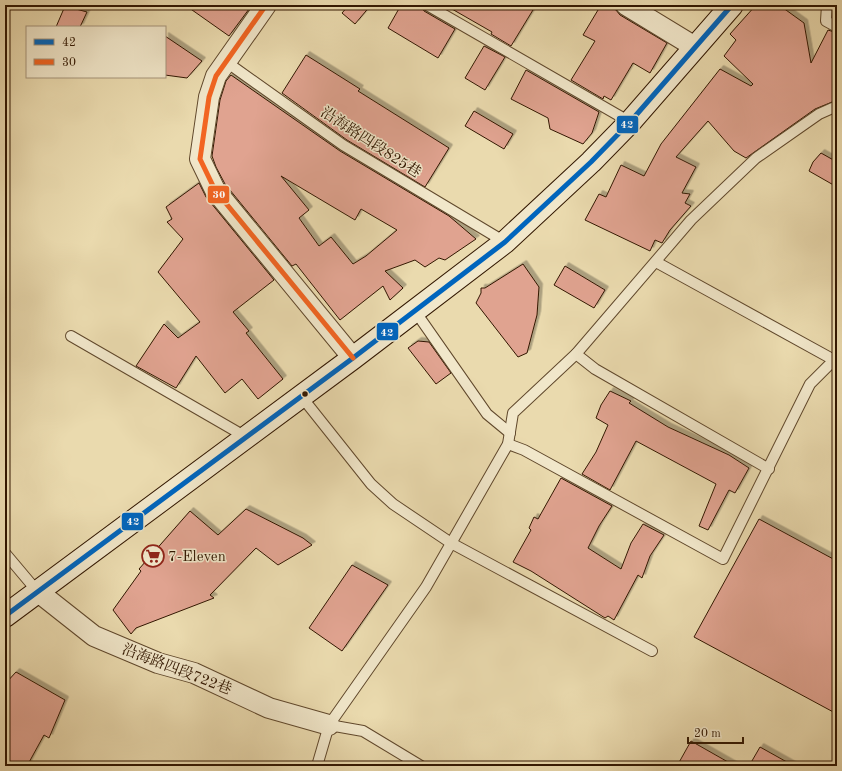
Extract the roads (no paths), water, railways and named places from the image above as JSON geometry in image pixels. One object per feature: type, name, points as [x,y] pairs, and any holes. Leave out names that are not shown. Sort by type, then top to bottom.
[{"type":"street","points":[[266,5],[216,76],[208,97],[200,159],[215,190],[353,358]]},
{"type":"street","points":[[626,5],[695,47]]},
{"type":"street","points":[[5,616],[416,311],[505,242],[592,162],[630,122],[732,5]]},
{"type":"street","name":"沿海路四段722巷","points":[[37,591],[94,636],[158,663],[194,673],[270,708],[329,725]]},
{"type":"lane","points":[[427,5],[630,122]]},
{"type":"lane","points":[[826,5],[826,21],[837,27]]},
{"type":"lane","name":"沿海路四段825巷","points":[[226,61],[343,145],[505,242]]},
{"type":"lane","points":[[317,766],[329,725],[426,587],[508,444],[513,413],[576,354],[691,220],[756,158],[819,114],[837,106]]},
{"type":"lane","points":[[508,444],[524,450],[723,558],[769,469],[810,384],[834,360],[656,262]]},
{"type":"lane","points":[[416,311],[487,414],[510,432]]},
{"type":"lane","points":[[71,336],[246,437]]},
{"type":"lane","points":[[576,354],[595,369],[769,469]]},
{"type":"lane","points":[[301,396],[371,484],[393,504],[451,543],[652,650]]},
{"type":"lane","points":[[5,553],[37,591]]},
{"type":"lane","points":[[329,725],[363,731],[421,766]]},
{"type":"place","name":"7-Eleven","points":[[153,556]]}]
